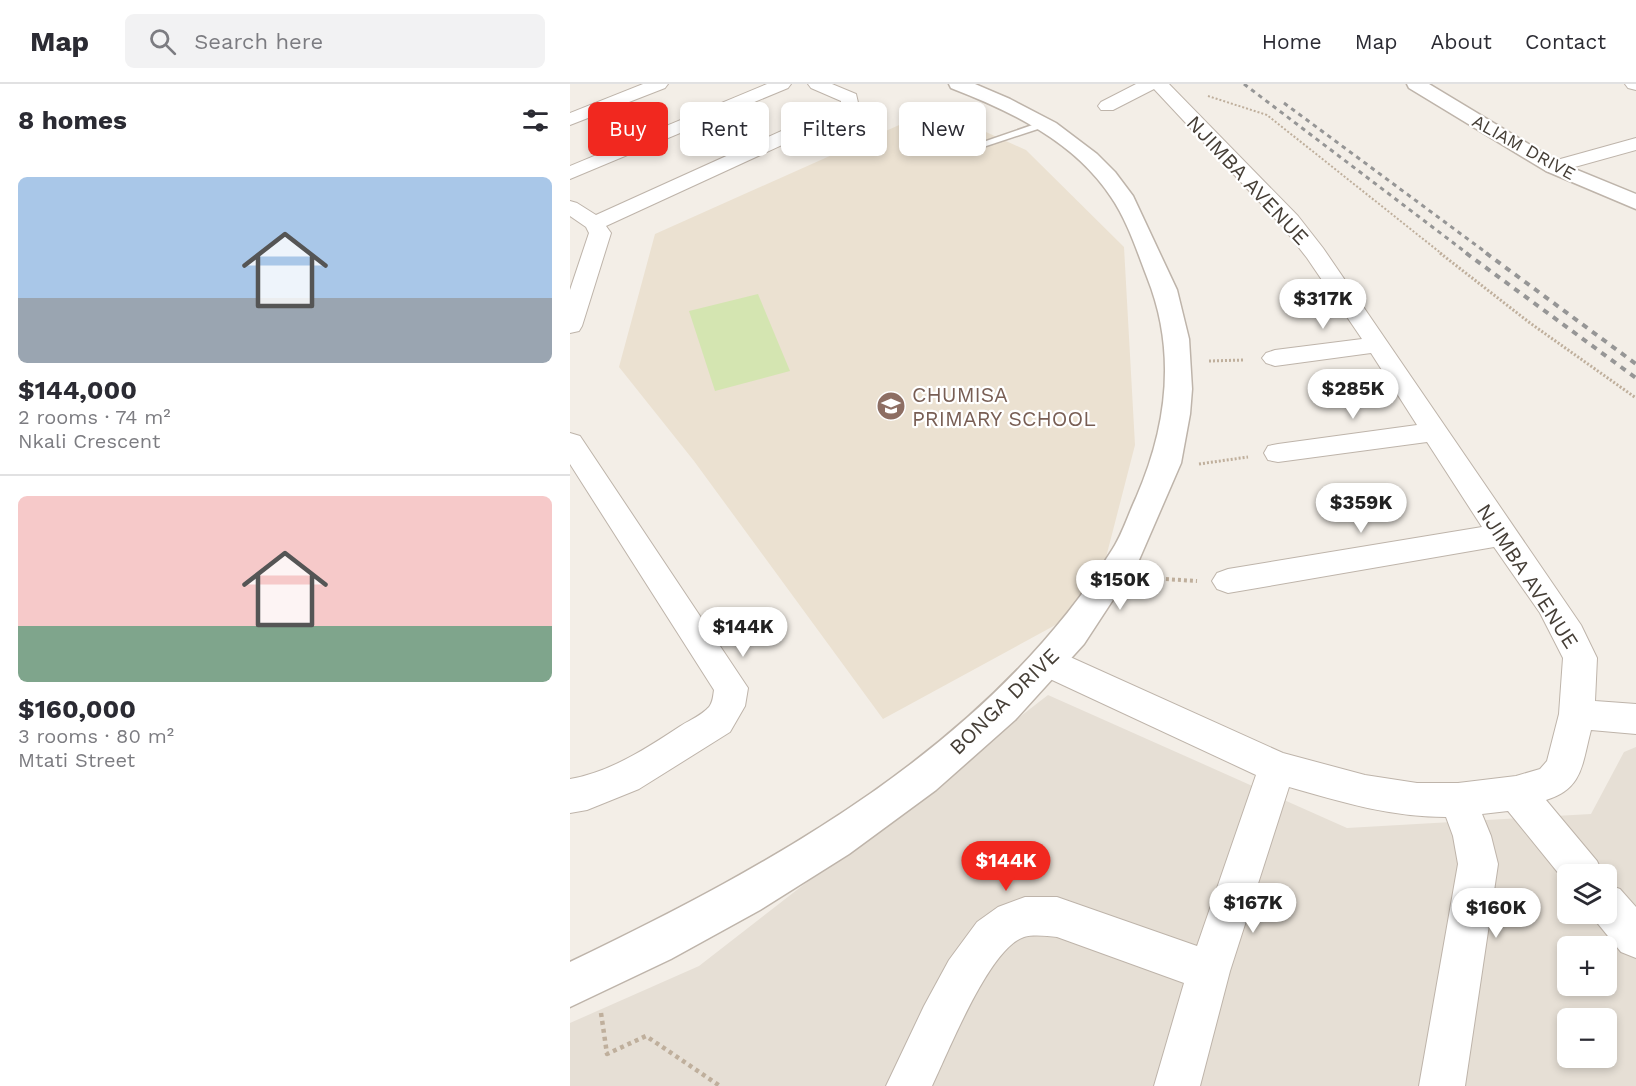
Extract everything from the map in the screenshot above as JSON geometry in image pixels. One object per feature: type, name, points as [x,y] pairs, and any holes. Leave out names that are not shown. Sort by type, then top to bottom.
[{"type":"street","points":[[570,119],[659,84]]},
{"type":"street","points":[[570,173],[782,84]]},
{"type":"street","points":[[594,223],[850,107],[850,98],[817,84]]},
{"type":"street","name":"BONGA DRIVE","points":[[583,979],[662,941],[742,897],[834,842],[928,774],[994,716],[1047,663],[1083,620],[1114,574],[1143,524],[1164,469],[1178,413],[1178,363],[1173,316],[1164,285],[1123,198],[1110,181],[1075,147],[1044,124],[1011,106],[958,84]]},
{"type":"street","points":[[1107,106],[1149,84]]},
{"type":"street","name":"NJIMBA AVENUE","points":[[1047,663],[1277,767],[1365,792],[1417,800],[1458,800],[1516,794],[1552,782],[1563,768],[1577,714],[1580,658],[1576,645],[1551,604],[1433,432],[1355,310],[1290,221],[1159,84]]},
{"type":"street","name":"ALIAM DRIVE","points":[[1416,84],[1553,167],[1636,202]]},
{"type":"street","points":[[1553,167],[1636,144]]},
{"type":"street","points":[[570,207],[598,227],[600,238],[571,321]]},
{"type":"street","points":[[1275,358],[1377,345]]},
{"type":"street","points":[[1278,453],[1433,432]]},
{"type":"street","points":[[570,442],[731,688],[726,713],[718,721],[607,787],[584,795],[570,796]]},
{"type":"street","points":[[1228,581],[1502,535]]},
{"type":"street","points":[[1577,714],[1636,719]]},
{"type":"street","points":[[1177,1086],[1209,971],[1277,767]]},
{"type":"street","points":[[1516,794],[1575,864]]},
{"type":"street","points":[[1442,1086],[1478,864],[1472,836],[1458,800]]},
{"type":"street","points":[[909,1086],[973,958],[991,937],[1008,923],[1031,916],[1057,917],[1209,971]]},
{"type":"street","points":[[1617,916],[1636,938]]},
{"type":"lane","points":[[986,143],[1044,124]]},
{"type":"path","points":[[1206,95],[1267,115],[1326,164],[1522,316],[1636,398]]},
{"type":"path","points":[[1178,363],[1275,358]]},
{"type":"path","points":[[1164,469],[1278,453]]},
{"type":"path","points":[[1114,574],[1166,580],[1228,581]]},
{"type":"path","points":[[583,979],[607,1054],[646,1036],[720,1086]]},
{"type":"shaded area","name":"CHUMISA PRIMARY SCHOOL","points":[[899,125],[899,156],[986,156],[986,132],[1026,150],[1124,247],[1135,445],[1094,604],[883,719],[694,461],[619,367],[655,234],[830,156],[887,156],[887,130]]},
{"type":"shaded area","points":[[1048,695],[1347,828],[1591,814],[1624,752],[1636,747],[1636,1086],[570,1086],[570,1023],[699,966]]},
{"type":"green space","points":[[758,294],[790,371],[715,391],[689,311]]},
{"type":"railway","points":[[1244,84],[1468,254]]},
{"type":"railway","points":[[1284,103],[1488,254]]},
{"type":"railway","points":[[1466,253],[1636,378]]},
{"type":"railway","points":[[1486,253],[1636,364]]},
{"type":"place","name":"CHUMISA PRIMARY SCHOOL","points":[[891,406]]}]
